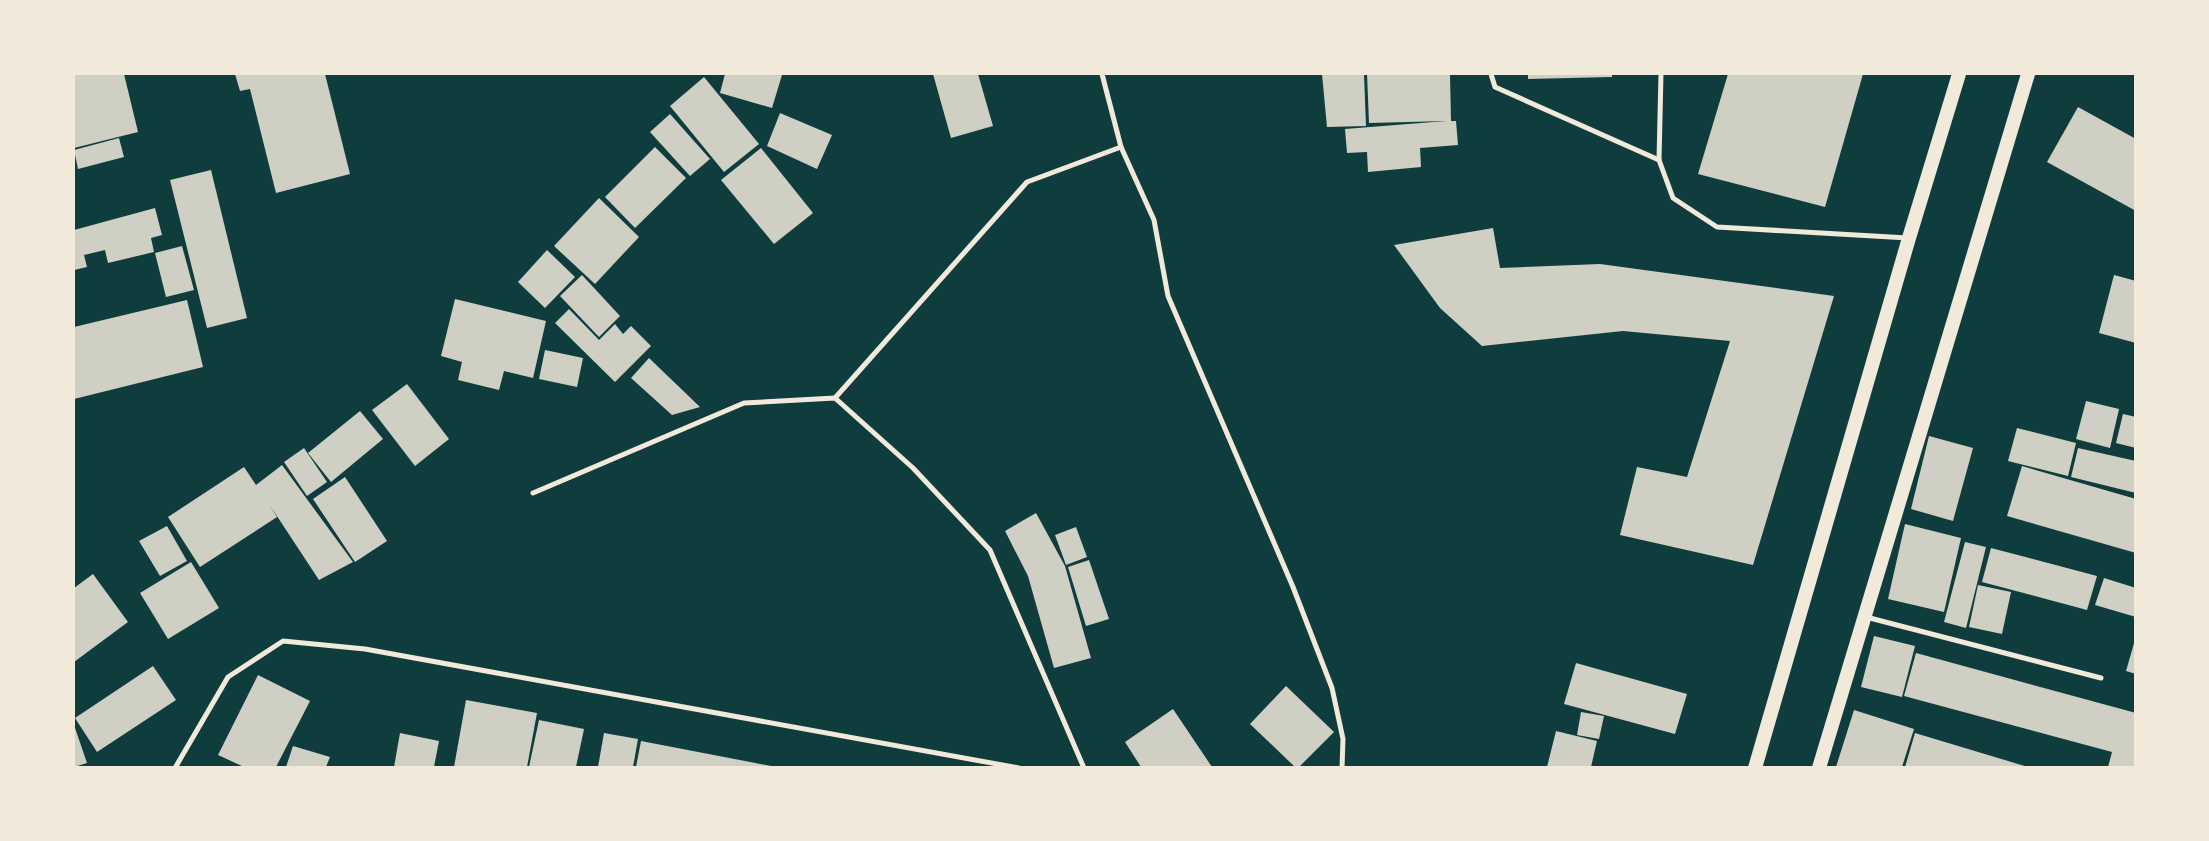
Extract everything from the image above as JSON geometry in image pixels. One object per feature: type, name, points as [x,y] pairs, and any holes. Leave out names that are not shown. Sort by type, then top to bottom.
[{"type":"main road","points":[[1755,768],[1959,74]]},
{"type":"main road","points":[[1819,768],[2028,74]]},
{"type":"lane","points":[[1102,74],[1121,147],[1154,220],[1168,296],[1293,587],[1332,688],[1343,739],[1342,768]]},
{"type":"lane","points":[[1491,74],[1495,87],[1659,160]]},
{"type":"lane","points":[[1661,74],[1659,160],[1673,198],[1717,227],[1909,238]]},
{"type":"lane","points":[[835,398],[1027,182],[1121,147]]},
{"type":"lane","points":[[533,493],[744,403],[835,398],[913,468],[990,550],[1084,768]]},
{"type":"lane","points":[[1863,616],[2101,678]]},
{"type":"lane","points":[[175,768],[228,677],[283,641],[365,649],[1020,768]]},
{"type":"building","points":[[74,74],[124,74],[138,132],[74,148]]},
{"type":"building","points":[[235,74],[325,74],[350,174],[276,193],[250,89],[240,91]]},
{"type":"building","points":[[725,74],[782,75],[772,108],[720,93]]},
{"type":"building","points":[[933,74],[978,74],[993,126],[951,138]]},
{"type":"building","points":[[1322,74],[1364,74],[1366,126],[1327,127]]},
{"type":"building","points":[[1367,74],[1450,74],[1451,121],[1456,121],[1458,145],[1420,148],[1421,167],[1368,172],[1367,152],[1347,153],[1345,129],[1446,121],[1369,123]]},
{"type":"building","points":[[1528,74],[1612,74],[1612,77],[1528,79]]},
{"type":"building","points":[[1728,74],[1863,74],[1825,207],[1698,174]]},
{"type":"building","points":[[704,77],[759,144],[724,172],[670,106]]},
{"type":"building","points":[[2078,107],[2136,139],[2136,211],[2047,162]]},
{"type":"building","points":[[780,113],[832,135],[817,169],[767,146]]},
{"type":"building","points":[[670,114],[710,159],[690,176],[650,132]]},
{"type":"building","points":[[119,138],[124,157],[78,169],[74,150]]},
{"type":"building","points":[[655,147],[686,178],[635,228],[605,197]]},
{"type":"building","points":[[761,148],[813,213],[774,244],[721,180]]},
{"type":"building","points":[[211,170],[247,318],[207,328],[170,180]]},
{"type":"building","points":[[599,198],[639,237],[595,284],[554,246]]},
{"type":"building","points":[[155,208],[162,235],[151,238],[154,252],[108,263],[105,250],[84,255],[87,267],[74,270],[74,230]]},
{"type":"building","points":[[1493,228],[1500,268],[1600,264],[1834,296],[1753,565],[1620,535],[1637,467],[1687,477],[1730,341],[1623,331],[1482,346],[1440,308],[1394,245]]},
{"type":"building","points":[[182,246],[194,290],[166,297],[155,253]]},
{"type":"building","points":[[547,250],[575,277],[545,308],[518,282]]},
{"type":"building","points":[[582,275],[620,316],[599,337],[560,296]]},
{"type":"building","points":[[2114,275],[2136,281],[2136,343],[2099,333]]},
{"type":"building","points":[[455,299],[546,321],[533,378],[504,371],[499,390],[458,380],[462,362],[441,356]]},
{"type":"building","points":[[187,300],[203,367],[74,399],[74,327]]},
{"type":"building","points":[[569,309],[599,340],[615,324],[623,334],[631,326],[651,346],[615,382],[555,323]]},
{"type":"building","points":[[545,350],[583,358],[577,387],[539,379]]},
{"type":"building","points":[[649,358],[700,407],[672,415],[631,378]]},
{"type":"building","points":[[407,384],[449,439],[415,466],[372,410]]},
{"type":"building","points":[[2086,401],[2119,409],[2110,448],[2076,439]]},
{"type":"building","points":[[360,411],[383,439],[331,482],[308,453]]},
{"type":"building","points":[[2123,414],[2136,417],[2136,448],[2116,443]]},
{"type":"building","points":[[2017,428],[2076,443],[2068,476],[2008,461]]},
{"type":"building","points":[[1929,436],[1973,448],[1953,521],[1911,509]]},
{"type":"building","points":[[304,448],[327,482],[307,496],[284,462]]},
{"type":"building","points":[[2078,448],[2136,461],[2136,493],[2071,477]]},
{"type":"building","points":[[282,465],[353,562],[319,580],[269,504],[277,517],[200,567],[168,517],[244,467],[256,485]]},
{"type":"building","points":[[2022,466],[2136,499],[2136,553],[2007,516]]},
{"type":"building","points":[[345,477],[387,541],[355,562],[313,499]]},
{"type":"building","points":[[1036,513],[1065,566],[1091,658],[1054,668],[1028,576],[1005,531]]},
{"type":"building","points":[[1905,524],[1961,538],[1944,612],[1888,599]]},
{"type":"building","points":[[167,526],[187,561],[160,576],[139,541]]},
{"type":"building","points":[[1076,527],[1087,557],[1066,565],[1055,535]]},
{"type":"building","points":[[1965,542],[1986,547],[1966,628],[1944,622]]},
{"type":"building","points":[[1991,548],[2097,576],[2087,610],[1982,582]]},
{"type":"building","points":[[1089,560],[1109,619],[1086,626],[1068,567]]},
{"type":"building","points":[[191,562],[219,608],[168,639],[140,593]]},
{"type":"building","points":[[93,574],[128,622],[74,662],[74,588]]},
{"type":"building","points":[[2104,578],[2136,588],[2136,617],[2095,605]]},
{"type":"building","points":[[1978,585],[2011,592],[2002,634],[1969,627]]},
{"type":"building","points":[[1874,636],[1915,646],[1902,697],[1861,687]]},
{"type":"building","points":[[2136,640],[2136,674],[2126,671]]},
{"type":"building","points":[[1916,653],[2136,713],[2136,767],[2108,767],[2112,752],[1904,696]]},
{"type":"building","points":[[1576,663],[1687,694],[1675,734],[1564,704]]},
{"type":"building","points":[[153,666],[176,700],[97,752],[75,718]]},
{"type":"building","points":[[258,675],[310,701],[276,767],[244,767],[218,755]]},
{"type":"building","points":[[1286,686],[1334,732],[1299,767],[1295,767],[1250,724]]},
{"type":"building","points":[[466,700],[537,713],[527,767],[454,767]]},
{"type":"building","points":[[1173,709],[1212,767],[1141,767],[1125,742]]},
{"type":"building","points":[[1854,710],[1914,729],[1902,767],[1836,767]]},
{"type":"building","points":[[1581,712],[1604,716],[1599,739],[1577,735]]},
{"type":"building","points":[[539,720],[584,729],[576,767],[529,767]]},
{"type":"building","points":[[74,725],[87,763],[74,767]]},
{"type":"building","points":[[1556,731],[1597,741],[1591,767],[1547,767]]},
{"type":"building","points":[[400,733],[439,741],[434,767],[394,767]]},
{"type":"building","points":[[604,733],[638,739],[633,767],[598,767]]},
{"type":"building","points":[[1915,733],[2028,767],[1905,767]]},
{"type":"building","points":[[641,741],[771,766],[636,767]]},
{"type":"building","points":[[293,746],[330,757],[326,767],[286,767]]}]
